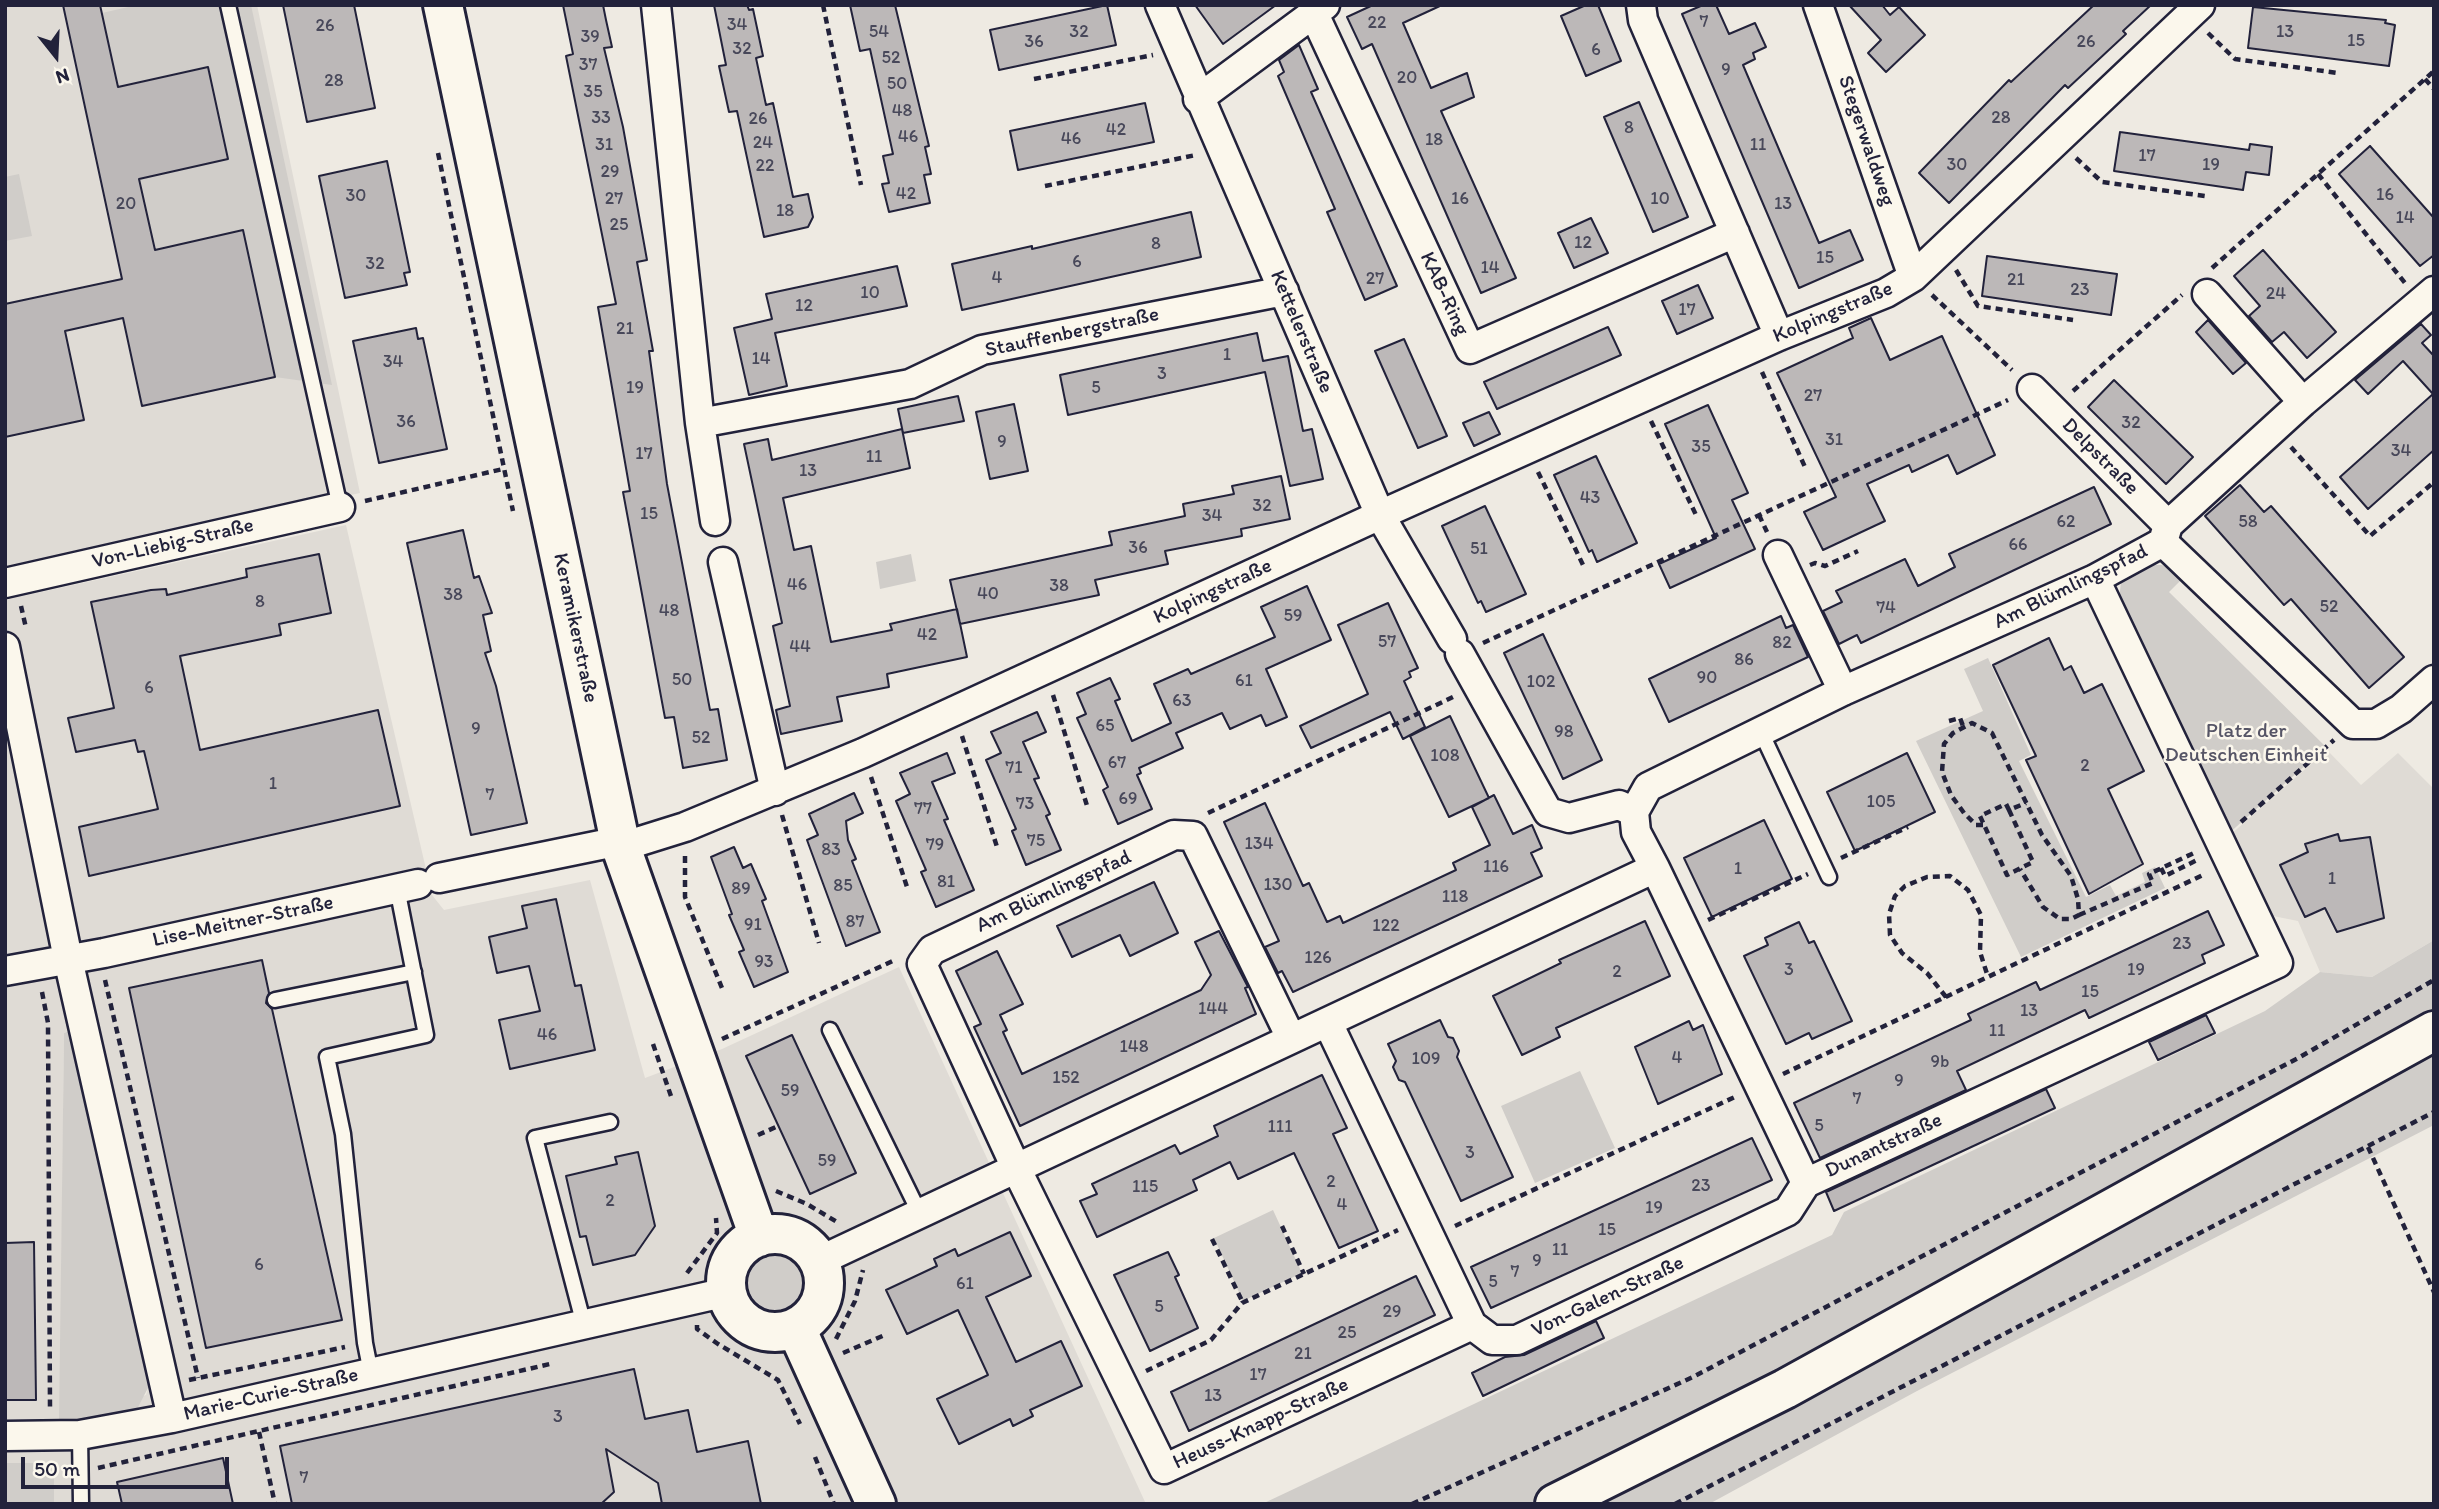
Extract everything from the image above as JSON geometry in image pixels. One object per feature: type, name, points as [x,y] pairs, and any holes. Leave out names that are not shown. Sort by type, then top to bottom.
[{"type":"street","name":"Keramikerstraße","points":[[443,5],[620,844],[676,1059],[759,1237]]},
{"type":"street","points":[[656,5],[700,423],[715,522]]},
{"type":"street","name":"Kettelerstraße","points":[[1160,5],[1198,99],[1380,514]]},
{"type":"street","points":[[1641,5],[1643,20],[1779,336]]},
{"type":"street","name":"Stegerwaldweg","points":[[1818,5],[1913,278]]},
{"type":"street","points":[[1198,99],[1319,10]]},
{"type":"street","name":"KAB-Ring","points":[[1319,10],[1470,349],[1735,233]]},
{"type":"street","name":"Kolpingstraße","points":[[620,844],[685,827],[863,753],[1380,514],[1779,336],[1886,293],[1913,278],[2195,10]]},
{"type":"street","points":[[2199,286],[2303,402]]},
{"type":"street","name":"Stauffenbergstraße","points":[[700,423],[910,384],[982,350],[1284,291]]},
{"type":"street","points":[[2165,534],[2303,402],[2429,298]]},
{"type":"street","name":"Delpstraße","points":[[2032,389],[2165,534]]},
{"type":"street","name":"Von-Liebig-Straße","points":[[5,583],[340,507]]},
{"type":"street","points":[[819,1261],[1655,869],[1636,832],[1634,812],[1619,805],[1569,818],[1548,812],[1380,514]]},
{"type":"street","name":"Am Blümlingspfad","points":[[1634,812],[1648,787],[1843,691],[2095,579],[2165,534],[2353,723]]},
{"type":"street","points":[[723,562],[775,791]]},
{"type":"street","points":[[1783,565],[1843,691]]},
{"type":"street","points":[[2095,579],[2226,851]]},
{"type":"street","points":[[5,647],[68,958],[5,971]]},
{"type":"street","points":[[2353,723],[2376,724],[2401,709],[2434,680]]},
{"type":"street","name":"Am Blümlingspfad","points":[[922,964],[932,950],[1174,835],[1194,836]]},
{"type":"street","points":[[1194,836],[1291,1038]]},
{"type":"street","name":"Lise-Meitner-Straße","points":[[68,958],[620,844]]},
{"type":"street","name":"Dunantstraße","points":[[1655,869],[1806,1183],[2278,963],[2226,851]]},
{"type":"street","name":"Marie-Curie-Straße","points":[[68,958],[172,1418],[727,1292]]},
{"type":"street","points":[[922,964],[1016,1168]]},
{"type":"street","points":[[1328,1023],[1472,1325]]},
{"type":"street","points":[[1555,1504],[1784,1389],[2434,1031]]},
{"type":"street","name":"Heuss-Knapp-Straße","points":[[1016,1168],[1164,1469],[1472,1325]]},
{"type":"street","name":"Von-Galen-Straße","points":[[1472,1325],[1492,1340],[1517,1340],[1788,1211],[1806,1183]]},
{"type":"street","points":[[789,1236],[811,1250],[819,1261],[824,1281],[823,1295],[808,1320],[796,1328],[779,1332],[751,1326],[732,1308],[727,1292],[727,1273],[735,1255],[759,1237],[789,1236]]},
{"type":"street","points":[[796,1328],[876,1504]]},
{"type":"street","points":[[5,1436],[80,1435],[172,1418]]},
{"type":"lane","points":[[228,5],[340,507]]},
{"type":"lane","points":[[1761,732],[1827,871]]},
{"type":"lane","points":[[371,1373],[365,1343],[344,1134],[327,1057],[426,1035],[414,972],[418,884]]},
{"type":"lane","points":[[275,1000],[414,972]]},
{"type":"lane","points":[[830,1030],[920,1214]]},
{"type":"lane","points":[[584,1325],[535,1138],[610,1122]]},
{"type":"lane","points":[[80,1435],[81,1504]]},
{"type":"path","points":[[824,5],[861,185]]},
{"type":"path","points":[[2195,10],[2235,59],[2338,73]]},
{"type":"path","points":[[1034,79],[1178,50]]},
{"type":"path","points":[[2053,409],[2199,286],[2318,174],[2434,71]]},
{"type":"path","points":[[2425,79],[2434,89]]},
{"type":"path","points":[[2059,139],[2102,182],[2205,196]]},
{"type":"path","points":[[1045,186],[1221,150]]},
{"type":"path","points":[[2318,174],[2429,298]]},
{"type":"path","points":[[1944,248],[1978,306],[2073,320]]},
{"type":"path","points":[[1456,647],[2032,389],[1913,278]]},
{"type":"path","name":"Kolpingstraße","points":[[1751,349],[1805,467]]},
{"type":"path","points":[[1640,398],[1696,515]]},
{"type":"path","points":[[2274,428],[2370,536],[2434,482]]},
{"type":"path","points":[[1527,449],[1584,569]]},
{"type":"path","points":[[340,507],[540,460]]},
{"type":"path","points":[[1783,565],[1815,563],[1825,566],[1857,551]]},
{"type":"path","points":[[1046,670],[1088,809]]},
{"type":"path","points":[[1194,836],[1202,816],[1476,686]]},
{"type":"path","points":[[954,712],[997,847]]},
{"type":"path","points":[[1949,721],[1960,718],[1963,726]]},
{"type":"path","points":[[1983,825],[1976,825],[1964,813],[1951,795],[1942,772],[1944,744],[1963,726],[1972,723],[1992,733],[2042,835],[2071,876],[2078,899],[2079,915]]},
{"type":"path","points":[[1120,1384],[1211,1340],[1243,1303],[1304,1274],[1425,1228],[1760,1085],[1988,977],[2226,851],[2353,723]]},
{"type":"path","points":[[863,753],[907,887]]},
{"type":"path","points":[[775,791],[819,943]]},
{"type":"path","points":[[2009,810],[2026,803]]},
{"type":"path","points":[[2006,804],[2009,810],[2033,863],[2007,876],[1980,817],[2006,804]]},
{"type":"path","points":[[685,827],[685,897],[722,988]]},
{"type":"path","points":[[1685,931],[1827,871],[1908,827]]},
{"type":"path","points":[[2020,869],[2043,907],[2060,919],[2071,919],[2152,883],[2149,874],[2196,852],[2226,851]]},
{"type":"path","points":[[2161,868],[2165,876],[2199,860],[2196,852]]},
{"type":"path","points":[[1946,997],[1927,973],[1902,953],[1890,935],[1889,914],[1895,896],[1905,886],[1927,877],[1950,876],[1968,890],[1981,915],[1980,952],[1988,977]]},
{"type":"path","points":[[676,1059],[901,957],[922,964]]},
{"type":"path","points":[[38,964],[48,1023],[51,1436]]},
{"type":"path","points":[[1412,1504],[1693,1377],[2300,1057],[2434,980]]},
{"type":"path","points":[[1675,1504],[2434,1112]]},
{"type":"path","points":[[751,1138],[778,1126]]},
{"type":"path","points":[[2368,1147],[2434,1292]]},
{"type":"path","points":[[1282,1226],[1304,1274]]},
{"type":"path","points":[[1212,1239],[1243,1303]]},
{"type":"path","points":[[684,1332],[698,1329]]},
{"type":"path","points":[[836,1356],[887,1334]]},
{"type":"path","points":[[80,1473],[551,1363]]},
{"type":"path","points":[[778,1380],[803,1430]]},
{"type":"path","points":[[259,1432],[275,1504]]},
{"type":"path","points":[[814,1454],[834,1504]]},
{"type":"shaded area","points":[[5,5],[257,5],[360,493],[5,569]]},
{"type":"shaded area","points":[[346,525],[432,895],[444,910],[590,880],[645,1078],[722,1049],[899,967],[1146,1504],[5,1504],[5,600]],"holes":[[[71,1030],[149,1386],[146,1395],[60,1422],[64,1033]]]},
{"type":"shaded area","points":[[2327,750],[2361,785],[2398,753],[2434,789],[2434,940],[2372,977],[2320,972],[2298,921],[2268,915],[2229,836]]},
{"type":"green space","points":[[137,5],[251,5],[332,385],[275,377],[243,230],[155,250],[139,179],[228,159],[208,68],[118,87],[102,13]]},
{"type":"green space","points":[[19,174],[32,236],[5,241],[5,177]]},
{"type":"green space","points":[[911,554],[916,581],[880,589],[876,562]]},
{"type":"green space","name":"Platz der Deutschen Einheit","points":[[2147,565],[2162,565],[2184,577],[2169,592],[2326,747],[2227,835],[2119,600],[2121,582],[2131,570]]},
{"type":"green space","points":[[1988,658],[2031,755],[2019,761],[2086,897],[2110,885],[2116,896],[2145,882],[2142,873],[2155,867],[2165,888],[2021,957],[1916,741],[1983,711],[1964,669]]},
{"type":"green space","points":[[2434,940],[2434,1125],[1917,1391],[1709,1504],[1262,1504],[1832,1235],[1844,1212],[2265,1011],[2320,972],[2372,977]]},
{"type":"green space","points":[[72,1030],[149,1386],[137,1409],[123,1417],[59,1423],[64,1033]]},
{"type":"green space","points":[[1580,1071],[1615,1148],[1535,1183],[1501,1106]]},
{"type":"green space","points":[[1273,1210],[1302,1273],[1243,1301],[1214,1238]]},
{"type":"green space","points":[[776,1254],[791,1259],[799,1267],[804,1282],[799,1297],[791,1305],[776,1310],[761,1305],[753,1297],[748,1282],[753,1267],[761,1259]]},
{"type":"green space","points":[[5,1463],[42,1463],[50,1468],[54,1477],[54,1504],[5,1504]]},
{"type":"building","points":[[63,5],[100,5],[118,87],[208,67],[228,159],[139,179],[155,250],[243,230],[275,377],[142,406],[123,318],[65,331],[84,420],[5,437],[5,304],[122,279]]},
{"type":"building","points":[[283,5],[354,5],[375,108],[307,122]]},
{"type":"building","points":[[563,5],[603,5],[612,47],[604,48],[623,127],[647,260],[637,262],[653,351],[649,351],[667,484],[710,710],[718,709],[727,760],[683,768],[674,717],[665,718],[623,492],[630,491],[598,307],[616,304],[566,56],[573,54]]},
{"type":"building","points":[[714,5],[747,5],[749,10],[753,9],[763,56],[756,58],[766,105],[773,103],[793,197],[808,194],[813,217],[808,227],[764,237],[737,111],[729,112],[719,66],[726,65]]},
{"type":"building","points":[[850,5],[895,5],[929,146],[925,147],[931,174],[924,175],[930,203],[889,212],[882,184],[889,183],[883,156],[893,154],[870,49],[860,51]]},
{"type":"building","points":[[1107,5],[1116,45],[999,70],[990,30]]},
{"type":"building","points":[[1195,5],[1276,5],[1223,44]]},
{"type":"building","points":[[1373,5],[1442,5],[1403,23],[1431,88],[1467,73],[1474,97],[1441,111],[1516,278],[1481,293],[1372,44],[1362,49],[1347,17]]},
{"type":"building","points":[[1586,5],[1598,5],[1621,61],[1586,76],[1561,16]]},
{"type":"building","points":[[1703,5],[1716,5],[1729,34],[1755,23],[1766,47],[1753,53],[1755,59],[1743,65],[1819,243],[1850,230],[1863,260],[1799,288],[1682,14]]},
{"type":"building","points":[[1849,5],[1882,5],[1890,15],[1899,7],[1925,35],[1886,72],[1868,53],[1881,40]]},
{"type":"building","points":[[2094,5],[2151,5],[2123,31],[2126,34],[2068,88],[2065,85],[1949,203],[1919,173],[2009,80],[2011,82]]},
{"type":"building","points":[[2253,7],[2386,20],[2385,23],[2395,25],[2389,66],[2248,48]]},
{"type":"building","points":[[1299,45],[1318,89],[1311,92],[1397,286],[1365,300],[1327,212],[1335,209],[1278,76],[1284,72],[1279,60]]},
{"type":"building","points":[[1639,102],[1688,217],[1653,232],[1604,117]]},
{"type":"building","points":[[1145,103],[1154,142],[1018,170],[1010,131]]},
{"type":"building","points":[[2120,132],[2249,150],[2250,144],[2272,147],[2269,175],[2246,172],[2243,190],[2114,171]]},
{"type":"building","points":[[2370,146],[2434,218],[2434,255],[2420,266],[2339,174]]},
{"type":"building","points":[[387,161],[410,272],[404,273],[407,285],[345,298],[319,176]]},
{"type":"building","points":[[1191,212],[1201,257],[962,310],[952,264],[1032,246],[1032,249]]},
{"type":"building","points":[[1591,218],[1608,253],[1574,268],[1558,233]]},
{"type":"building","points":[[2263,250],[2336,332],[2307,358],[2284,332],[2272,342],[2249,316],[2260,306],[2234,276]]},
{"type":"building","points":[[1987,256],[2117,274],[2111,315],[1982,296]]},
{"type":"building","points":[[897,266],[907,306],[775,333],[787,386],[749,395],[734,328],[772,319],[766,294]]},
{"type":"building","points":[[1698,285],[1713,318],[1677,334],[1662,301]]},
{"type":"building","points":[[1871,318],[1890,360],[1942,336],[1995,455],[1957,474],[1948,455],[1912,472],[1909,465],[1867,484],[1885,521],[1823,550],[1804,512],[1836,497],[1777,373],[1853,338],[1849,328]]},
{"type":"building","points":[[2208,320],[2246,363],[2233,374],[2196,332]]},
{"type":"building","points":[[2421,324],[2431,335],[2422,343],[2434,356],[2434,450],[2368,509],[2340,477],[2433,394],[2403,361],[2368,394],[2355,380]]},
{"type":"building","points":[[1608,327],[1621,355],[1497,409],[1484,382]]},
{"type":"building","points":[[416,328],[418,339],[423,338],[447,449],[379,463],[353,341]]},
{"type":"building","points":[[1257,333],[1263,361],[1288,356],[1303,431],[1312,429],[1323,479],[1290,486],[1265,372],[1068,415],[1060,375]]},
{"type":"building","points":[[1404,339],[1447,436],[1418,448],[1375,351]]},
{"type":"building","points":[[2114,380],[2193,457],[2166,484],[2088,407]]},
{"type":"building","points":[[958,396],[964,421],[903,433],[898,409]]},
{"type":"building","points":[[1014,404],[1028,471],[990,479],[976,412]]},
{"type":"building","points":[[1708,405],[1748,493],[1732,500],[1755,549],[1670,588],[1659,564],[1716,538],[1665,424]]},
{"type":"building","points":[[1489,412],[1500,434],[1474,446],[1463,423]]},
{"type":"building","points":[[902,429],[910,468],[783,498],[794,550],[811,546],[831,642],[892,630],[890,624],[957,609],[967,657],[887,674],[889,687],[837,697],[842,721],[781,734],[776,710],[790,706],[773,626],[782,623],[744,444],[768,439],[772,460]]},
{"type":"building","points":[[1596,456],[1637,543],[1597,562],[1592,550],[1589,552],[1554,475]]},
{"type":"building","points":[[1281,476],[1290,519],[1241,529],[1242,536],[1165,551],[1168,564],[1095,580],[1099,595],[960,624],[950,580],[1112,545],[1109,532],[1185,516],[1183,504],[1234,494],[1232,486]]},
{"type":"building","points":[[2240,485],[2264,512],[2271,506],[2404,657],[2369,688],[2291,599],[2284,605],[2205,516]]},
{"type":"building","points":[[2094,487],[2111,524],[1861,643],[1857,635],[1839,644],[1823,611],[1842,602],[1836,591],[1905,559],[1918,586],[1955,567],[1949,554]]},
{"type":"building","points":[[1485,506],[1526,594],[1486,612],[1481,601],[1478,603],[1442,526]]},
{"type":"building","points":[[463,530],[474,578],[479,576],[492,613],[483,615],[491,651],[485,653],[496,686],[527,823],[471,835],[407,543]]},
{"type":"building","points":[[319,554],[331,613],[279,624],[281,635],[180,656],[200,750],[378,710],[400,806],[89,876],[79,827],[158,809],[144,751],[138,752],[135,740],[76,752],[68,718],[114,708],[91,602],[151,590],[166,589],[167,595],[247,577],[246,569]]},
{"type":"building","points":[[1307,586],[1331,640],[1266,669],[1287,717],[1266,726],[1261,715],[1230,729],[1222,713],[1176,733],[1183,748],[1139,768],[1141,773],[1137,775],[1152,809],[1118,824],[1103,790],[1108,787],[1077,718],[1086,714],[1077,693],[1110,678],[1120,699],[1115,701],[1132,741],[1171,723],[1154,684],[1188,669],[1191,674],[1275,637],[1261,607]]},
{"type":"building","points":[[1388,603],[1418,668],[1409,672],[1411,677],[1404,681],[1425,727],[1403,739],[1390,712],[1311,748],[1300,726],[1368,694],[1338,625]]},
{"type":"building","points":[[1781,616],[1786,628],[1793,625],[1808,657],[1669,722],[1649,679]]},
{"type":"building","points":[[1543,634],[1602,760],[1563,779],[1504,653]]},
{"type":"building","points":[[2049,638],[2064,670],[2071,666],[2084,693],[2102,684],[2144,771],[2108,789],[2143,864],[2089,894],[2026,760],[2036,756],[1993,665]]},
{"type":"building","points":[[1037,712],[1046,732],[1023,742],[1039,778],[1034,779],[1050,814],[1046,816],[1061,850],[1026,865],[1012,831],[1016,829],[986,760],[1001,753],[991,732]]},
{"type":"building","points":[[1450,716],[1489,798],[1449,817],[1410,736]]},
{"type":"building","points":[[947,753],[955,773],[932,782],[948,819],[944,820],[974,890],[936,907],[921,872],[926,870],[896,801],[910,794],[900,773]]},
{"type":"building","points":[[1907,753],[1935,812],[1855,851],[1827,792]]},
{"type":"building","points":[[854,793],[863,813],[846,821],[848,840],[856,859],[852,861],[880,932],[846,946],[807,840],[818,835],[809,814]]},
{"type":"building","points":[[1494,795],[1513,834],[1532,825],[1542,848],[1531,853],[1542,876],[1293,992],[1282,971],[1278,973],[1265,947],[1279,941],[1224,822],[1265,803],[1303,886],[1309,883],[1327,922],[1340,916],[1343,923],[1456,870],[1453,863],[1490,845],[1472,807]]},
{"type":"building","points":[[1764,820],[1792,879],[1712,917],[1684,858]]},
{"type":"building","points":[[2338,834],[2340,841],[2370,837],[2384,918],[2337,932],[2325,908],[2305,917],[2280,865],[2308,852],[2305,844]]},
{"type":"building","points":[[734,847],[743,868],[751,864],[766,899],[762,901],[788,972],[754,987],[739,952],[744,950],[729,915],[732,914],[711,857]]},
{"type":"building","points":[[1154,882],[1178,933],[1130,956],[1120,935],[1072,957],[1057,926]]},
{"type":"building","points":[[556,899],[575,986],[581,985],[595,1050],[510,1069],[499,1020],[540,1011],[529,966],[497,973],[489,937],[527,928],[522,906]]},
{"type":"building","points":[[2208,911],[2224,945],[2202,955],[2205,963],[2089,1018],[2085,1010],[1957,1071],[1966,1090],[1820,1158],[1794,1103],[1971,1020],[1968,1014],[2036,982],[2040,990]]},
{"type":"building","points":[[1645,921],[1670,976],[1556,1028],[1560,1037],[1522,1055],[1493,996],[1561,963],[1559,960]]},
{"type":"building","points":[[1799,922],[1809,943],[1814,941],[1852,1021],[1812,1039],[1809,1033],[1786,1044],[1744,956],[1768,945],[1765,938]]},
{"type":"building","points":[[1219,931],[1248,987],[1245,988],[1256,1014],[1020,1126],[974,1027],[981,1024],[956,971],[997,951],[1023,1004],[1000,1015],[1007,1030],[1003,1032],[1022,1074],[1201,990],[1211,975],[1195,942]]},
{"type":"building","points":[[262,960],[269,993],[266,1003],[272,1009],[342,1320],[206,1348],[129,988]]},
{"type":"building","points":[[2206,1015],[2215,1033],[2158,1060],[2149,1042]]},
{"type":"building","points":[[1440,1020],[1448,1037],[1453,1038],[1459,1051],[1457,1057],[1513,1177],[1461,1201],[1405,1082],[1399,1080],[1393,1067],[1396,1061],[1388,1044]]},
{"type":"building","points":[[1689,1021],[1693,1030],[1703,1025],[1722,1074],[1658,1104],[1635,1047]]},
{"type":"building","points":[[792,1035],[856,1173],[810,1194],[746,1056]]},
{"type":"building","points":[[1322,1075],[1347,1128],[1333,1134],[1378,1231],[1339,1248],[1294,1153],[1238,1179],[1230,1162],[1193,1180],[1197,1190],[1097,1237],[1080,1201],[1097,1194],[1092,1184],[1175,1145],[1180,1154],[1218,1136],[1214,1126]]},
{"type":"building","points":[[2046,1089],[2055,1108],[1834,1211],[1826,1192]]},
{"type":"building","points":[[1752,1138],[1772,1180],[1491,1308],[1471,1267]]},
{"type":"building","points":[[638,1152],[655,1226],[635,1255],[593,1265],[586,1236],[580,1237],[566,1176],[617,1164],[615,1157]]},
{"type":"building","points":[[1010,1232],[1031,1276],[986,1297],[1016,1362],[1061,1341],[1082,1386],[1030,1410],[1033,1416],[1013,1426],[1010,1419],[959,1444],[937,1399],[988,1375],[958,1310],[907,1334],[886,1290],[937,1266],[934,1259],[955,1249],[958,1256]]},
{"type":"building","points":[[34,1242],[36,1400],[5,1400],[5,1243]]},
{"type":"building","points":[[1168,1252],[1179,1275],[1175,1277],[1198,1328],[1150,1351],[1114,1275]]},
{"type":"building","points":[[1416,1276],[1435,1315],[1189,1431],[1171,1392]]},
{"type":"building","points":[[1596,1321],[1604,1338],[1483,1396],[1472,1373],[1505,1357],[1524,1355]]},
{"type":"building","points":[[634,1369],[645,1419],[688,1410],[697,1452],[748,1441],[761,1504],[662,1504],[658,1483],[606,1449],[614,1492],[601,1504],[292,1504],[280,1446]]},
{"type":"building","points":[[223,1458],[233,1504],[122,1504],[117,1482]]}]
